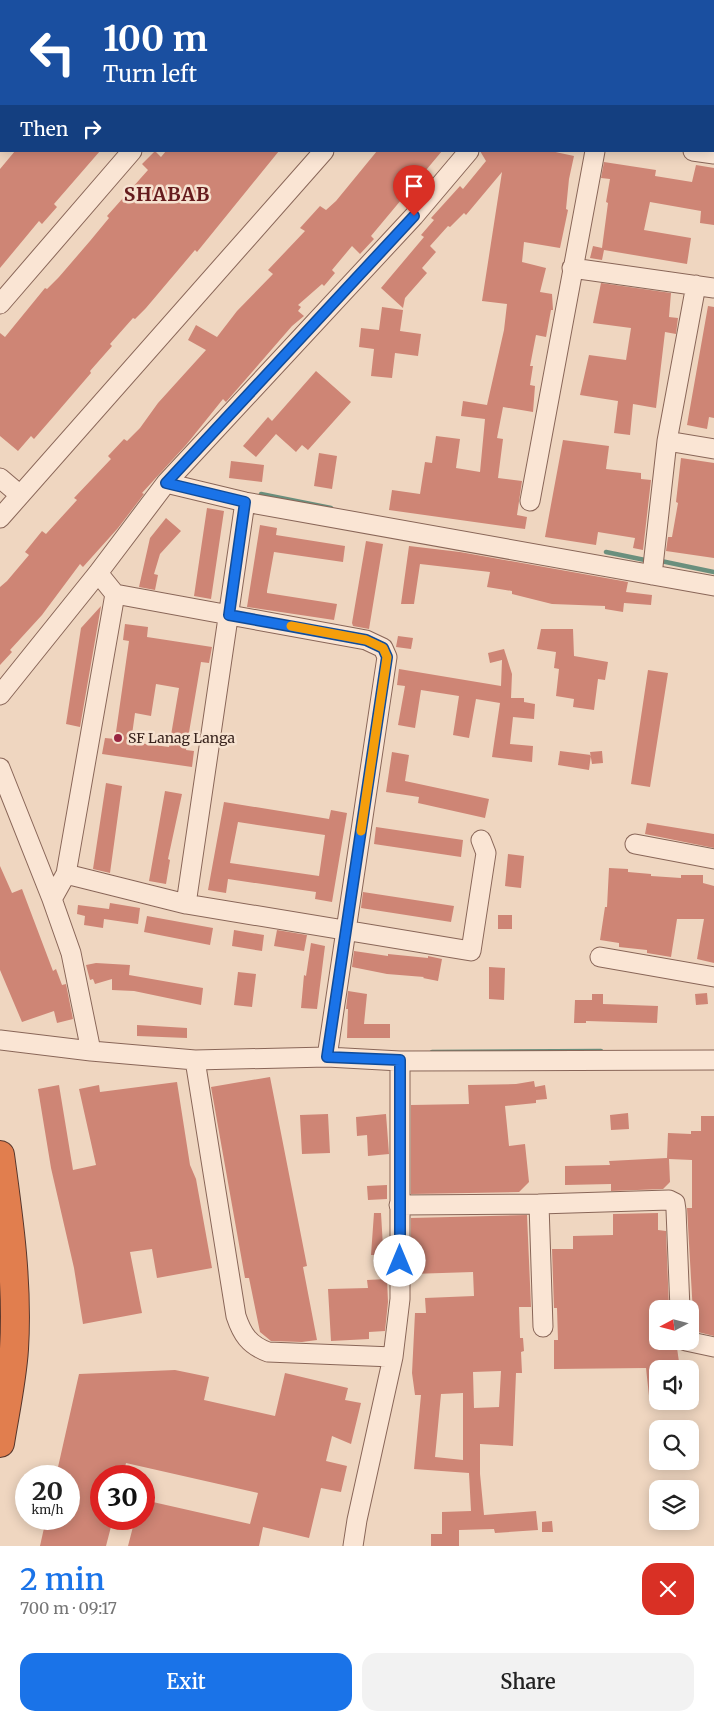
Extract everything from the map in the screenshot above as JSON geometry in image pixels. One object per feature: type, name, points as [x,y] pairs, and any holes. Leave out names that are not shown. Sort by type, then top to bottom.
[{"type":"highway","points":[[0,1156],[13,1259],[15,1312],[14,1350],[0,1443]]},
{"type":"street","points":[[0,304],[131,152]]},
{"type":"street","points":[[0,518],[323,152]]},
{"type":"street","points":[[0,695],[98,573],[166,483],[414,216],[469,152]]},
{"type":"street","points":[[530,501],[595,152]]},
{"type":"street","points":[[700,152],[714,154]]},
{"type":"street","points":[[572,268],[705,287],[667,442],[652,575]]},
{"type":"street","points":[[667,442],[714,449]]},
{"type":"street","points":[[0,478],[20,495]]},
{"type":"street","points":[[166,483],[245,502],[714,586]]},
{"type":"street","points":[[186,904],[245,502]]},
{"type":"street","points":[[98,573],[115,594],[366,640],[383,648],[387,657],[327,1057]]},
{"type":"street","points":[[52,899],[66,874],[115,594]]},
{"type":"street","points":[[0,768],[52,899],[71,953],[91,1051]]},
{"type":"street","points":[[66,874],[186,904],[347,929],[471,951],[486,853],[481,840]]},
{"type":"street","points":[[635,844],[714,859]]},
{"type":"street","points":[[600,957],[714,977]]},
{"type":"street","points":[[0,1040],[91,1051],[195,1060],[327,1057],[400,1060],[714,1060]]},
{"type":"street","points":[[195,1060],[236,1316],[246,1339],[258,1348],[268,1352],[393,1357]]},
{"type":"street","points":[[353,1546],[393,1357],[400,1299],[400,1060]]},
{"type":"street","points":[[399,1204],[539,1204],[669,1200],[675,1203],[680,1300]]},
{"type":"street","points":[[539,1204],[543,1327]]},
{"type":"street","points":[[699,1344],[714,1347]]},
{"type":"building","points":[[14,152],[99,152],[54,204],[57,207],[42,224],[39,221],[0,268],[0,169]]},
{"type":"building","points":[[154,152],[161,157],[165,152],[278,152],[197,252],[195,250],[146,308],[135,319],[133,318],[110,344],[112,346],[90,371],[91,373],[34,439],[31,436],[18,451],[0,436],[0,333],[5,337],[45,288],[47,289],[59,277],[90,241],[109,218],[107,216],[148,170],[142,164]]},
{"type":"building","points":[[376,152],[441,152],[371,236],[374,239],[360,254],[352,246],[332,270],[335,273],[324,286],[322,284],[298,305],[301,307],[298,311],[304,316],[292,326],[226,402],[223,399],[186,445],[142,493],[144,494],[118,528],[83,567],[80,564],[42,615],[10,650],[12,652],[0,665],[0,587],[29,555],[25,552],[42,531],[46,534],[77,500],[74,498],[111,459],[108,456],[124,439],[127,441],[140,428],[158,403],[206,350],[188,340],[196,325],[217,337],[237,311],[273,274],[268,270],[305,231],[300,228],[320,206],[326,210],[336,201]]},
{"type":"building","points":[[481,152],[556,152],[574,156],[569,179],[566,209],[568,210],[560,248],[524,242],[522,262],[546,268],[540,292],[552,294],[553,310],[551,310],[546,337],[536,335],[530,366],[533,366],[530,385],[535,386],[533,412],[503,407],[497,438],[503,439],[498,478],[522,481],[517,515],[527,517],[525,529],[389,510],[392,490],[420,494],[425,462],[432,463],[436,436],[460,439],[456,468],[480,472],[485,419],[461,416],[463,401],[487,405],[504,330],[507,304],[482,301],[502,172],[466,215],[464,213],[450,227],[448,226],[430,246],[436,252],[422,268],[427,273],[405,298],[403,308],[381,288],[424,237],[421,235],[434,220],[431,218],[460,186],[463,189],[486,161]]},
{"type":"building","points":[[604,162],[656,170],[655,176],[692,182],[696,165],[714,168],[714,225],[700,223],[701,211],[650,202],[644,230],[691,238],[687,264],[604,250],[602,260],[590,258],[593,246],[602,248],[610,179],[601,178]]},
{"type":"building","points":[[601,283],[671,293],[669,317],[678,318],[676,334],[665,332],[656,408],[633,404],[630,435],[614,433],[618,401],[580,395],[589,355],[626,360],[631,328],[593,323]]},
{"type":"building","points":[[708,306],[714,307],[714,418],[709,417],[707,429],[687,425]]},
{"type":"building","points":[[382,307],[403,310],[400,331],[421,334],[418,356],[395,353],[392,378],[371,376],[374,349],[359,347],[361,328],[379,330]]},
{"type":"building","points":[[316,371],[351,402],[308,450],[302,445],[296,452],[276,434],[256,457],[243,446],[268,417],[272,421]]},
{"type":"building","points":[[563,440],[609,446],[606,469],[641,473],[641,479],[651,480],[643,550],[633,548],[635,538],[598,532],[596,545],[545,537]]},
{"type":"building","points":[[319,453],[337,456],[332,489],[314,486]]},
{"type":"building","points":[[681,458],[714,463],[714,558],[666,551],[668,537],[672,537],[678,503],[676,502]]},
{"type":"building","points":[[231,461],[264,465],[262,482],[229,478]]},
{"type":"building","points":[[207,508],[224,511],[211,599],[194,596]]},
{"type":"building","points":[[166,518],[181,531],[160,554],[154,574],[158,575],[155,590],[139,587],[150,538]]},
{"type":"building","points":[[260,525],[277,528],[276,535],[345,546],[343,562],[274,552],[267,591],[267,593],[337,604],[334,620],[247,607]]},
{"type":"building","points":[[366,541],[383,544],[369,629],[353,626],[352,623]]},
{"type":"building","points":[[409,546],[460,552],[628,582],[626,592],[652,595],[651,605],[624,603],[623,612],[605,609],[605,606],[552,604],[512,594],[512,591],[487,587],[490,572],[420,564],[414,604],[401,604]]},
{"type":"building","points":[[101,606],[80,727],[66,724],[81,628]]},
{"type":"building","points":[[125,624],[148,627],[147,637],[212,647],[209,663],[201,662],[186,750],[194,751],[192,767],[102,754],[105,738],[115,739],[129,641],[123,640]],"holes":[[[156,684],[179,688],[169,747],[131,742],[135,713],[151,716]]]},
{"type":"building","points":[[541,629],[573,629],[574,656],[608,662],[605,680],[598,679],[594,710],[573,707],[574,699],[556,696],[559,669],[554,668],[556,652],[537,649]]},
{"type":"building","points":[[398,636],[413,638],[411,649],[396,647]]},
{"type":"building","points":[[504,649],[512,674],[511,698],[524,698],[524,702],[535,704],[534,719],[513,717],[510,744],[533,746],[532,762],[492,757],[500,703],[476,699],[469,738],[453,735],[459,696],[421,690],[415,728],[398,725],[405,686],[397,685],[399,669],[501,686],[502,660],[490,663],[488,653]]},
{"type":"building","points":[[648,670],[668,673],[650,787],[631,784]]},
{"type":"building","points":[[560,751],[591,755],[589,770],[558,765]]},
{"type":"building","points":[[602,751],[603,763],[592,764],[590,752]]},
{"type":"building","points":[[392,752],[409,755],[405,781],[489,799],[485,818],[418,803],[419,797],[386,792]]},
{"type":"building","points":[[106,783],[122,786],[110,873],[93,869]]},
{"type":"building","points":[[165,791],[182,794],[168,859],[170,860],[166,884],[149,881]]},
{"type":"building","points":[[224,802],[329,819],[331,810],[347,813],[332,902],[315,899],[316,892],[228,879],[226,893],[208,890]],"holes":[[[238,822],[325,835],[319,876],[230,863]]]},
{"type":"building","points":[[647,823],[714,834],[714,848],[645,834]]},
{"type":"building","points":[[376,827],[463,840],[461,857],[374,844]]},
{"type":"building","points":[[508,854],[524,856],[521,888],[505,886]]},
{"type":"building","points":[[0,866],[12,893],[22,889],[53,971],[56,969],[62,985],[66,984],[73,1019],[57,1023],[54,1011],[22,1022],[0,970]]},
{"type":"building","points":[[609,868],[628,869],[628,872],[651,874],[651,876],[681,878],[681,875],[703,875],[703,883],[714,886],[714,963],[697,959],[704,919],[677,919],[671,957],[647,953],[647,950],[619,947],[619,943],[600,940],[605,907],[607,907]]},
{"type":"building","points":[[363,892],[454,906],[451,922],[361,908]]},
{"type":"building","points":[[110,903],[140,908],[138,924],[104,919],[103,928],[84,925],[85,916],[77,914],[78,905],[109,909]]},
{"type":"building","points":[[498,915],[512,915],[512,929],[498,929]]},
{"type":"building","points":[[147,916],[213,928],[210,945],[144,932]]},
{"type":"building","points":[[234,930],[264,935],[262,951],[232,946]]},
{"type":"building","points":[[277,930],[307,935],[304,951],[274,946]]},
{"type":"building","points":[[311,943],[325,946],[317,1009],[301,1008],[304,975],[306,976]]},
{"type":"building","points":[[354,951],[388,956],[388,954],[428,958],[428,956],[442,959],[438,981],[424,977],[387,974],[352,967]]},
{"type":"building","points":[[96,963],[130,965],[129,975],[203,988],[201,1005],[134,991],[112,990],[112,979],[95,984],[93,979],[90,980],[86,965]]},
{"type":"building","points":[[489,967],[505,968],[504,1000],[489,999]]},
{"type":"building","points":[[238,972],[256,974],[252,1007],[234,1005]]},
{"type":"building","points":[[348,991],[367,994],[364,1024],[390,1024],[390,1038],[347,1038],[348,1009],[346,1009]]},
{"type":"building","points":[[707,993],[708,1004],[696,1005],[695,994]]},
{"type":"building","points":[[592,994],[603,994],[603,1004],[658,1006],[657,1023],[586,1021],[586,1023],[574,1023],[575,1000],[592,1000]]},
{"type":"building","points":[[137,1025],[187,1028],[187,1038],[137,1036]]},
{"type":"building","points":[[270,1077],[307,1266],[303,1267],[317,1340],[302,1342],[271,1341],[260,1332],[249,1278],[245,1278],[211,1087]]},
{"type":"building","points":[[534,1081],[535,1087],[545,1085],[547,1099],[536,1100],[536,1103],[505,1106],[509,1146],[525,1144],[529,1182],[519,1192],[411,1194],[411,1105],[469,1104],[468,1085],[516,1084]]},
{"type":"building","points":[[177,1082],[190,1165],[196,1179],[212,1268],[157,1278],[152,1249],[130,1252],[142,1313],[83,1324],[74,1268],[51,1168],[38,1089],[59,1085],[73,1170],[96,1165],[79,1089],[99,1085],[100,1092]]},
{"type":"building","points":[[628,1113],[629,1129],[611,1130],[610,1115]]},
{"type":"building","points":[[328,1114],[330,1153],[302,1154],[300,1115]]},
{"type":"building","points":[[386,1114],[389,1154],[368,1156],[367,1135],[357,1136],[356,1117]]},
{"type":"building","points":[[701,1116],[714,1116],[714,1336],[699,1332],[699,1300],[692,1300],[687,1208],[692,1208],[692,1160],[669,1159],[670,1182],[663,1189],[611,1191],[611,1184],[565,1185],[565,1166],[610,1165],[609,1161],[667,1158],[668,1133],[691,1134],[691,1131],[701,1131]]},
{"type":"building","points":[[387,1185],[387,1199],[368,1200],[367,1186]]},
{"type":"building","points":[[374,1213],[381,1213],[383,1247],[387,1247],[388,1264],[377,1265],[376,1255],[371,1255]]},
{"type":"building","points":[[658,1213],[658,1230],[666,1231],[669,1300],[649,1300],[649,1350],[677,1350],[679,1360],[649,1360],[649,1396],[646,1368],[554,1369],[554,1340],[558,1340],[557,1308],[554,1308],[552,1249],[573,1249],[573,1236],[613,1235],[613,1214]]},
{"type":"building","points":[[527,1215],[531,1307],[519,1307],[520,1338],[523,1338],[524,1351],[521,1352],[522,1373],[516,1373],[513,1446],[480,1444],[480,1474],[484,1515],[536,1511],[538,1530],[495,1533],[494,1529],[459,1530],[459,1546],[431,1546],[431,1534],[442,1534],[442,1512],[471,1511],[469,1473],[414,1469],[421,1395],[415,1395],[412,1373],[415,1313],[426,1313],[425,1298],[474,1296],[473,1272],[411,1274],[411,1218]],"holes":[[[501,1371],[499,1407],[474,1408],[473,1372]],[[463,1393],[463,1460],[435,1457],[441,1394]]]},
{"type":"building","points":[[387,1279],[388,1302],[385,1331],[369,1332],[369,1339],[331,1341],[328,1289],[368,1288],[367,1280]]},
{"type":"building","points":[[175,1370],[209,1377],[204,1400],[275,1416],[285,1373],[348,1388],[345,1400],[361,1403],[351,1444],[332,1436],[326,1461],[347,1466],[341,1492],[321,1488],[309,1538],[263,1527],[259,1546],[128,1546],[132,1530],[155,1530],[155,1502],[250,1524],[258,1493],[155,1470],[155,1465],[126,1463],[126,1465],[90,1465],[90,1530],[110,1530],[106,1546],[40,1546],[44,1530],[80,1530],[80,1465],[58,1465],[79,1374]]},
{"type":"building","points":[[552,1521],[553,1532],[542,1532],[542,1522]]},
{"type":"waterway","points":[[261,494],[331,508]]},
{"type":"waterway","points":[[606,552],[645,560]]},
{"type":"waterway","points":[[661,561],[714,572]]},
{"type":"waterway","points":[[432,1052],[601,1051]]},
{"type":"slow traffic","points":[[291,626],[366,640],[383,648],[387,657],[361,831]]},
{"type":"place","name":"SF Lanag Langa","points":[[118,738]]},
{"type":"district","name":"SHABAB","points":[[167,194]]},
{"type":"route","points":[[400,1261],[400,1060],[327,1057],[387,657],[383,648],[366,640],[229,615],[245,502],[166,483],[414,216]]}]
